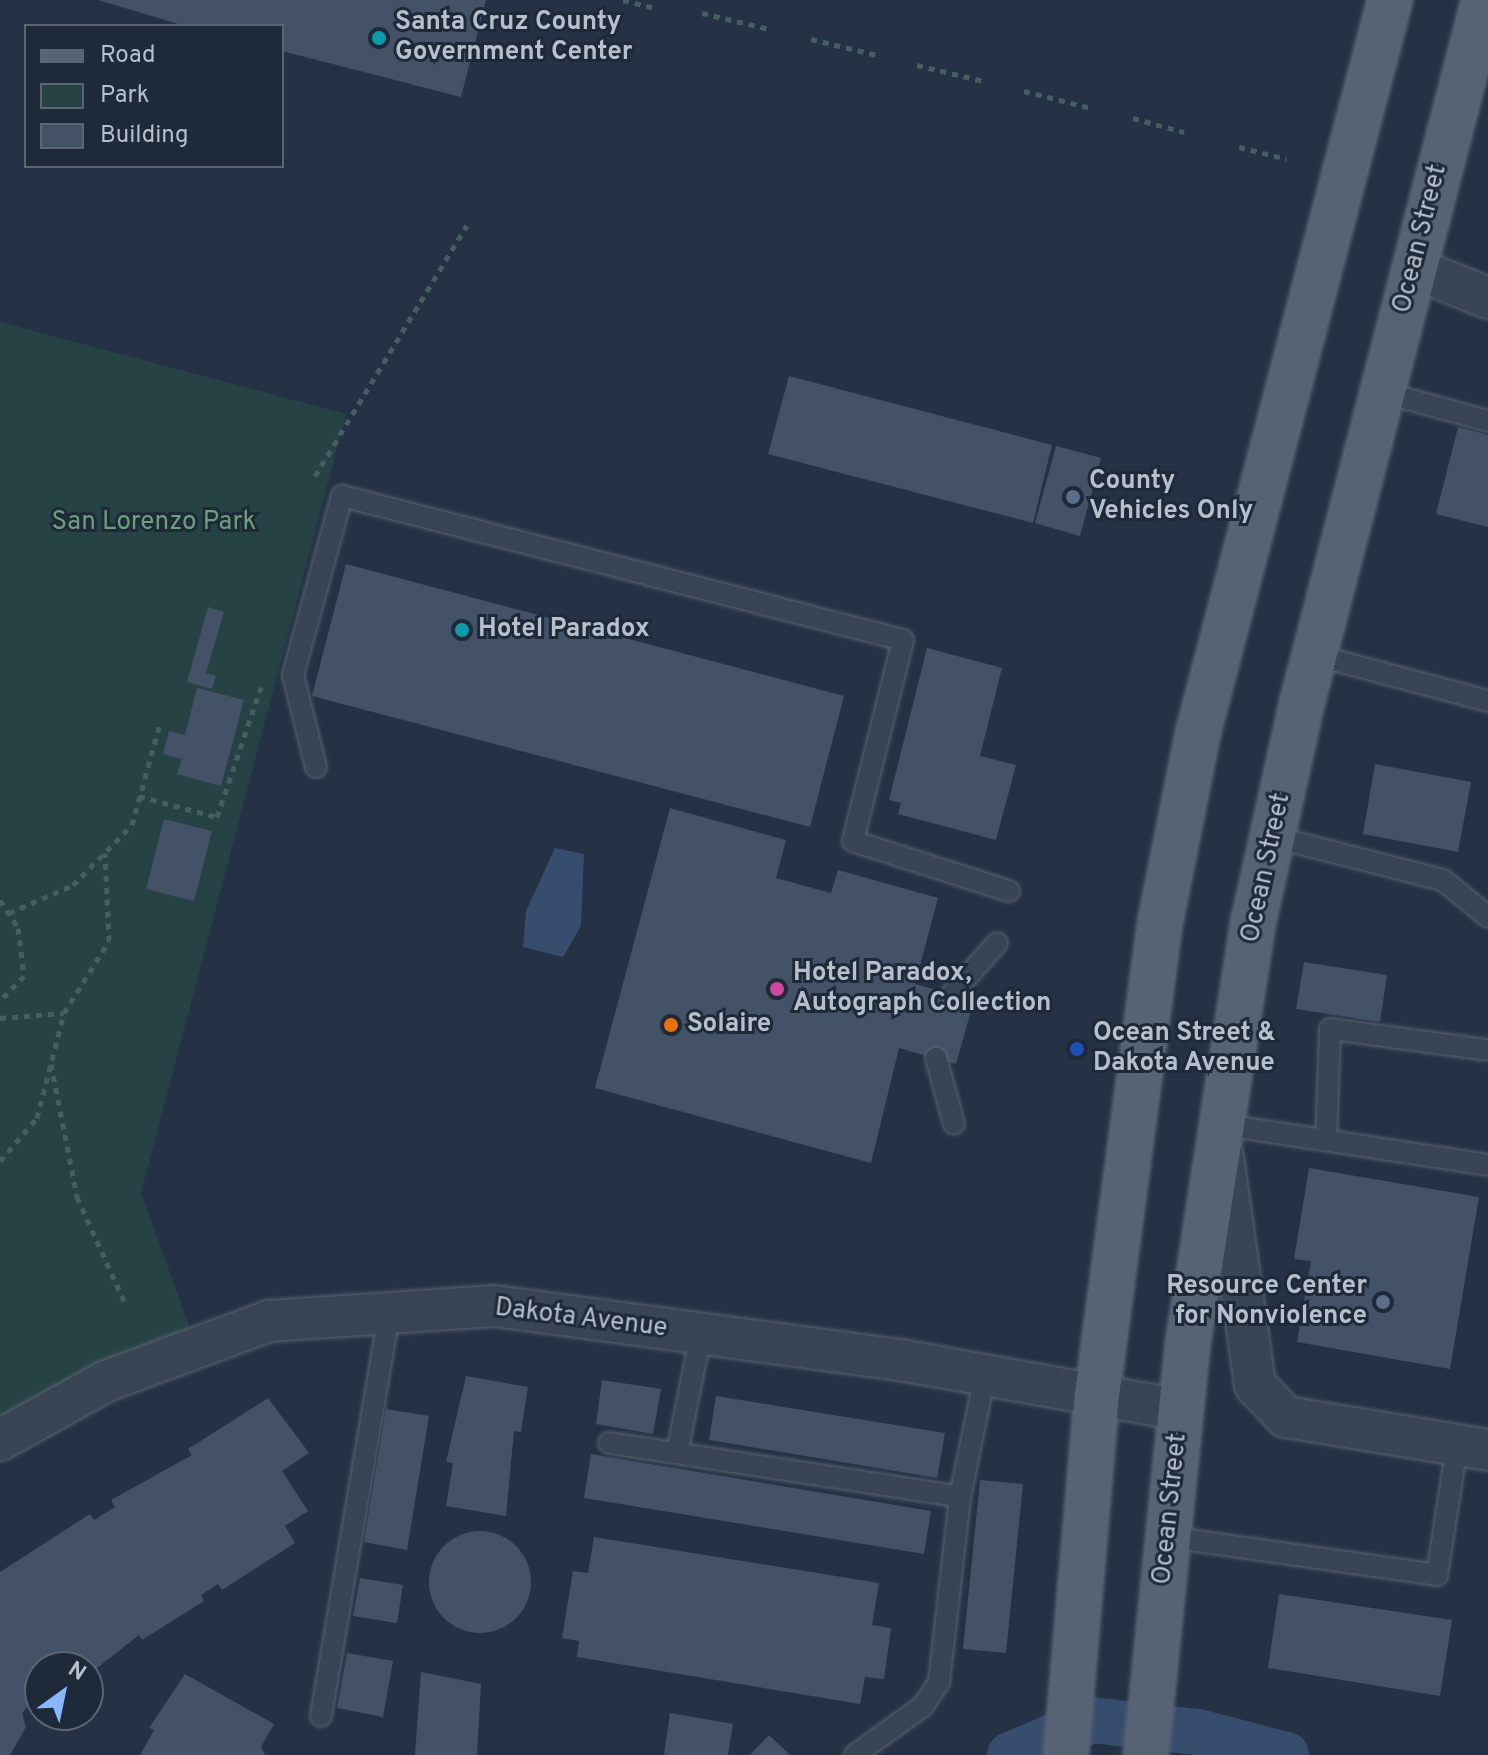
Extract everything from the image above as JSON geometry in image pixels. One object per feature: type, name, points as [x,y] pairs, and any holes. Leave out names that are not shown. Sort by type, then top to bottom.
[{"type":"main road","points":[[1066,1755],[1097,1395],[1138,1059],[1198,733],[1390,0]]},
{"type":"main road","name":"Ocean Street","points":[[1146,1755],[1182,1410],[1222,1133],[1274,837],[1315,655],[1414,268],[1478,61],[1484,0]]},
{"type":"street","points":[[1414,268],[1488,298]]},
{"type":"street","points":[[1222,1133],[1255,1385],[1286,1417],[1473,1448]]},
{"type":"street","name":"Dakota Avenue","points":[[0,1440],[106,1381],[269,1321],[495,1306],[985,1375],[1182,1410]]},
{"type":"lane","points":[[1382,392],[1488,421]]},
{"type":"lane","points":[[316,767],[293,675],[342,496],[903,640],[853,841],[1009,891]]},
{"type":"lane","points":[[1315,655],[1488,701]]},
{"type":"lane","points":[[1274,837],[1443,880],[1488,917]]},
{"type":"lane","points":[[952,994],[997,943]]},
{"type":"lane","points":[[1326,1140],[1330,1029],[1488,1050]]},
{"type":"lane","points":[[936,1058],[954,1124]]},
{"type":"lane","points":[[1222,1133],[1326,1140],[1488,1165]]},
{"type":"lane","points":[[321,1716],[389,1312]]},
{"type":"lane","points":[[677,1453],[701,1334]]},
{"type":"lane","points":[[855,1755],[923,1706],[939,1682],[960,1497],[985,1375]]},
{"type":"lane","points":[[609,1443],[960,1497]]},
{"type":"lane","points":[[1168,1537],[1437,1575],[1473,1448]]},
{"type":"path","points":[[623,0],[656,8]]},
{"type":"path","points":[[702,13],[769,29]]},
{"type":"path","points":[[811,39],[877,55]]},
{"type":"path","points":[[917,65],[983,81]]},
{"type":"path","points":[[1024,91],[1091,108]]},
{"type":"path","points":[[1133,118],[1184,132]]},
{"type":"path","points":[[1239,147],[1287,159]]},
{"type":"path","points":[[9,913],[73,885],[132,825],[160,723]]},
{"type":"path","points":[[0,1161],[37,1118],[64,1013],[109,941],[105,852]]},
{"type":"path","points":[[0,900],[18,928],[24,976],[0,1001]]},
{"type":"path","points":[[0,1018],[64,1013]]},
{"type":"path","points":[[51,1064],[77,1197],[124,1301]]},
{"type":"green space","name":"San Lorenzo Park","points":[[0,322],[346,414],[141,1193],[195,1342],[0,1447]]},
{"type":"water","points":[[555,848],[584,854],[581,926],[563,957],[523,947],[526,911]]},
{"type":"building","name":"Santa Cruz County Government Center","points":[[98,0],[486,0],[461,97],[284,52],[284,24],[178,24]]},
{"type":"building","points":[[789,376],[1052,445],[1033,523],[768,454]]},
{"type":"building","points":[[1458,427],[1488,435],[1488,527],[1436,514]]},
{"type":"building","points":[[1056,446],[1101,458],[1080,536],[1035,523]]},
{"type":"building","name":"Hotel Paradox","points":[[346,564],[844,696],[810,827],[312,696]]},
{"type":"building","points":[[208,607],[224,612],[206,673],[216,676],[212,689],[187,682]]},
{"type":"building","points":[[927,648],[1002,668],[980,756],[1016,765],[996,840],[898,814],[901,803],[889,800]]},
{"type":"building","points":[[197,688],[244,700],[221,786],[177,774],[182,759],[163,754],[169,731],[185,735]]},
{"type":"building","points":[[1375,764],[1471,782],[1458,852],[1363,834]]},
{"type":"building","name":"Hotel Paradox, Autograph Collection","points":[[670,808],[786,840],[776,878],[831,893],[838,870],[938,898],[915,984],[974,1000],[956,1064],[899,1048],[871,1163],[595,1088]]},
{"type":"building","points":[[164,819],[212,831],[194,901],[146,889]]},
{"type":"building","points":[[1304,962],[1387,975],[1380,1022],[1296,1009]]},
{"type":"building","name":"Resource Center for Nonviolence","points":[[1309,1168],[1479,1197],[1450,1369],[1297,1342],[1311,1261],[1294,1259]]},
{"type":"building","points":[[466,1376],[528,1387],[521,1432],[514,1431],[506,1516],[446,1506],[453,1463],[446,1462]]},
{"type":"building","points":[[602,1380],[661,1389],[653,1434],[596,1424]]},
{"type":"building","points":[[716,1396],[945,1433],[937,1478],[709,1440]]},
{"type":"building","points":[[268,1398],[309,1453],[282,1471],[308,1511],[285,1526],[295,1543],[222,1590],[218,1584],[201,1595],[204,1601],[142,1640],[139,1635],[104,1662],[104,1651],[24,1651],[24,1730],[10,1755],[0,1755],[0,1572],[90,1514],[94,1520],[115,1507],[111,1500],[192,1455],[188,1449]]},
{"type":"building","points":[[386,1409],[429,1416],[407,1550],[364,1542]]},
{"type":"building","points":[[591,1454],[931,1511],[924,1554],[584,1498]]},
{"type":"building","points":[[980,1480],[1023,1484],[1006,1653],[963,1649]]},
{"type":"building","points":[[480,1531],[500,1535],[516,1546],[527,1562],[531,1582],[527,1602],[516,1618],[500,1629],[480,1633],[460,1629],[444,1618],[433,1602],[429,1582],[433,1562],[444,1546],[460,1535]]},
{"type":"building","points":[[594,1537],[879,1583],[872,1625],[891,1628],[884,1679],[865,1677],[860,1704],[577,1657],[579,1641],[562,1638],[573,1571],[588,1573]]},
{"type":"building","points":[[360,1578],[403,1585],[397,1623],[353,1616]]},
{"type":"building","points":[[1279,1594],[1452,1620],[1440,1696],[1268,1668]]},
{"type":"building","points":[[347,1653],[393,1661],[383,1717],[337,1708]]},
{"type":"building","points":[[421,1672],[481,1684],[477,1755],[415,1755]]},
{"type":"building","points":[[185,1674],[274,1724],[261,1747],[265,1755],[140,1755],[154,1730],[149,1728]]},
{"type":"building","points":[[670,1713],[733,1724],[728,1755],[664,1755]]},
{"type":"building","points":[[769,1735],[790,1755],[750,1755]]},
{"type":"waterway","points":[[1010,1755],[1092,1720],[1198,1732],[1286,1755]]},
{"type":"place","name":"Santa Cruz County Government Center","points":[[379,38]]},
{"type":"place","name":"County Vehicles Only","points":[[1073,497]]},
{"type":"place","name":"Hotel Paradox","points":[[462,630]]},
{"type":"place","name":"Hotel Paradox, Autograph Collection","points":[[777,989]]},
{"type":"place","name":"Solaire","points":[[671,1025]]},
{"type":"place","name":"Ocean Street & Dakota Avenue","points":[[1077,1049]]},
{"type":"place","name":"Resource Center for Nonviolence","points":[[1383,1302]]}]
